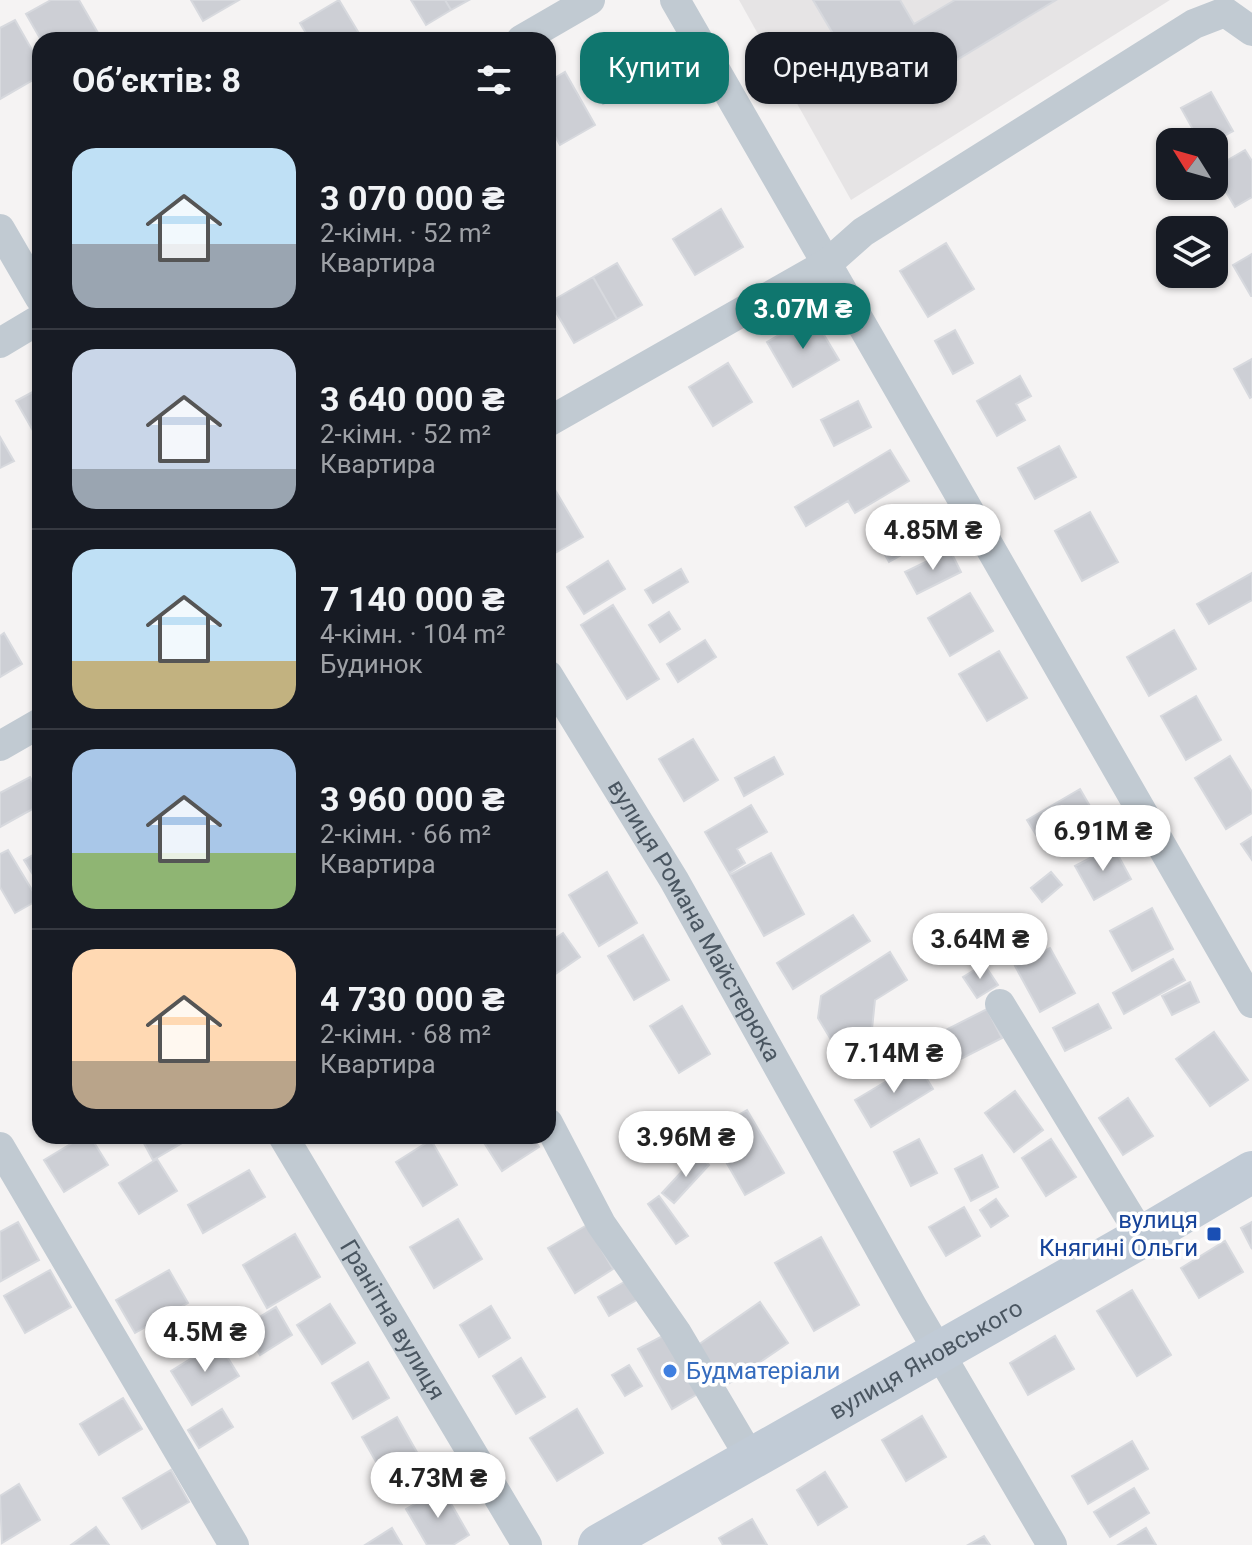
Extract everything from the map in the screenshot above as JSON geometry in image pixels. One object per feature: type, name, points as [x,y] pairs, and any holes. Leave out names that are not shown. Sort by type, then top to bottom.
[{"type":"main road","name":"вулиця Яновського","points":[[599,1545],[1252,1172]]},
{"type":"street","points":[[535,32],[590,0]]},
{"type":"street","points":[[675,0],[1252,1003]]},
{"type":"street","points":[[556,417],[828,263],[863,232],[1194,24],[1225,12],[1252,31]]},
{"type":"street","points":[[0,229],[32,284]]},
{"type":"street","points":[[0,343],[32,324]]},
{"type":"street","name":"вулиця Романа Майстерюка","points":[[556,688],[674,880],[939,1352],[1052,1545]]},
{"type":"street","points":[[0,746],[32,729]]},
{"type":"street","points":[[1000,1004],[1142,1237]]},
{"type":"street","points":[[556,1138],[601,1224],[676,1332],[751,1459]]},
{"type":"street","name":"Гранітна вулиця","points":[[288,1144],[527,1545]]},
{"type":"street","points":[[0,1147],[234,1545]]},
{"type":"shaded area","points":[[739,0],[1170,0],[851,200],[797,104],[957,104],[957,32],[757,32]]},
{"type":"building","points":[[51,0],[79,0],[97,32],[36,32],[26,14]]},
{"type":"building","points":[[191,0],[239,0],[203,21]]},
{"type":"building","points":[[339,0],[358,32],[305,32],[300,23]]},
{"type":"building","points":[[411,0],[445,0],[451,10],[426,25]]},
{"type":"building","points":[[445,0],[469,0],[451,10]]},
{"type":"building","points":[[813,0],[900,0],[914,24],[955,0],[1056,0],[957,60],[957,32],[832,32]]},
{"type":"building","points":[[15,20],[32,50],[32,81],[0,99],[0,28]]},
{"type":"building","points":[[565,72],[580,104],[583,104],[595,125],[560,145],[556,138],[556,77]]},
{"type":"building","points":[[1211,92],[1233,131],[1228,134],[1228,128],[1192,128],[1181,108]]},
{"type":"building","points":[[1245,150],[1252,161],[1252,197],[1235,207],[1228,195],[1228,160]]},
{"type":"building","points":[[721,209],[743,247],[695,275],[673,239]]},
{"type":"building","points":[[946,243],[974,289],[928,317],[900,271]]},
{"type":"building","points":[[1252,254],[1252,296],[1251,296],[1233,265]]},
{"type":"building","points":[[617,263],[642,305],[617,319],[593,277]]},
{"type":"building","points":[[593,277],[617,319],[574,343],[556,312],[556,299]]},
{"type":"building","points":[[812,315],[839,360],[793,387],[767,342]]},
{"type":"building","points":[[955,330],[973,363],[953,374],[935,341]]},
{"type":"building","points":[[1252,359],[1252,397],[1250,398],[1234,369]]},
{"type":"building","points":[[728,363],[752,402],[713,426],[689,387]]},
{"type":"building","points":[[1020,376],[1031,396],[1016,404],[1025,420],[997,436],[977,401]]},
{"type":"building","points":[[32,392],[32,429],[16,401]]},
{"type":"building","points":[[858,401],[871,427],[834,446],[821,420]]},
{"type":"building","points":[[0,437],[14,461],[0,468]]},
{"type":"building","points":[[1059,446],[1076,477],[1035,499],[1018,468]]},
{"type":"building","points":[[890,450],[909,481],[855,513],[848,501],[806,526],[795,507]]},
{"type":"building","points":[[556,491],[583,537],[556,552]]},
{"type":"building","points":[[922,505],[939,534],[889,562],[873,533]]},
{"type":"building","points":[[1090,512],[1118,562],[1082,581],[1055,531]]},
{"type":"building","points":[[950,550],[961,572],[917,594],[905,572]]},
{"type":"building","points":[[608,561],[625,589],[584,614],[567,587]]},
{"type":"building","points":[[681,569],[688,582],[653,603],[645,590]]},
{"type":"building","points":[[1252,573],[1252,600],[1209,624],[1197,604]]},
{"type":"building","points":[[970,593],[993,631],[950,656],[928,618]]},
{"type":"building","points":[[613,605],[659,679],[627,699],[581,625]]},
{"type":"building","points":[[669,612],[680,629],[660,642],[649,625]]},
{"type":"building","points":[[1174,630],[1196,669],[1149,696],[1127,657]]},
{"type":"building","points":[[4,633],[22,664],[0,677],[0,636]]},
{"type":"building","points":[[705,640],[716,657],[678,682],[667,664]]},
{"type":"building","points":[[999,651],[1027,698],[987,721],[959,674]]},
{"type":"building","points":[[1196,696],[1221,740],[1186,760],[1161,716]]},
{"type":"building","points":[[693,739],[718,780],[684,801],[659,759]]},
{"type":"building","points":[[1230,756],[1252,792],[1252,813],[1226,829],[1195,778]]},
{"type":"building","points":[[774,757],[783,774],[744,796],[735,778]]},
{"type":"building","points":[[30,777],[32,809],[0,827],[0,793]]},
{"type":"building","points":[[1080,789],[1098,820],[1046,851],[1027,820]]},
{"type":"building","points":[[751,805],[767,832],[737,849],[745,863],[729,873],[705,832]]},
{"type":"building","points":[[1252,837],[1252,860],[1241,844]]},
{"type":"building","points":[[1113,846],[1131,879],[1094,900],[1075,866]]},
{"type":"building","points":[[8,850],[32,890],[32,903],[15,913],[0,887],[0,854]]},
{"type":"building","points":[[771,853],[804,914],[764,936],[730,875]]},
{"type":"building","points":[[32,856],[32,873],[24,860]]},
{"type":"building","points":[[607,872],[637,923],[599,946],[569,895]]},
{"type":"building","points":[[1051,872],[1062,885],[1042,902],[1031,888]]},
{"type":"building","points":[[1152,908],[1173,949],[1132,971],[1110,931]]},
{"type":"building","points":[[853,915],[870,941],[793,989],[777,963]]},
{"type":"building","points":[[563,933],[580,957],[556,974],[556,938]]},
{"type":"building","points":[[643,935],[669,980],[634,1000],[608,956]]},
{"type":"building","points":[[1050,948],[1075,993],[1040,1012],[1015,966]]},
{"type":"building","points":[[890,952],[907,980],[875,1000],[872,1029],[884,1050],[851,1073],[818,1018],[821,996]]},
{"type":"building","points":[[1173,959],[1185,980],[1124,1014],[1113,993]]},
{"type":"building","points":[[984,964],[998,985],[977,998],[963,977]]},
{"type":"building","points":[[1190,982],[1199,1002],[1172,1015],[1162,996]]},
{"type":"building","points":[[1098,1004],[1111,1028],[1065,1051],[1053,1028]]},
{"type":"building","points":[[682,1006],[710,1054],[679,1073],[650,1026]]},
{"type":"building","points":[[987,1009],[1002,1038],[955,1062],[940,1033]]},
{"type":"building","points":[[1214,1032],[1248,1080],[1210,1106],[1176,1059]]},
{"type":"building","points":[[917,1063],[933,1089],[871,1127],[855,1100]]},
{"type":"building","points":[[1015,1091],[1043,1130],[1014,1152],[985,1113]]},
{"type":"building","points":[[1128,1098],[1153,1136],[1123,1155],[1099,1118]]},
{"type":"building","points":[[747,1110],[784,1173],[745,1195],[709,1132]]},
{"type":"building","points":[[919,1139],[937,1173],[911,1186],[894,1152]]},
{"type":"building","points":[[1051,1139],[1076,1177],[1046,1196],[1022,1158]]},
{"type":"building","points":[[71,1144],[95,1144],[108,1165],[64,1192],[44,1160]]},
{"type":"building","points":[[144,1144],[180,1144],[153,1160]]},
{"type":"building","points":[[425,1144],[433,1144],[457,1185],[423,1206],[396,1162]]},
{"type":"building","points":[[485,1144],[537,1144],[539,1147],[502,1171]]},
{"type":"building","points":[[698,1154],[709,1165],[674,1203],[662,1193]]},
{"type":"building","points":[[982,1155],[998,1187],[971,1201],[955,1169]]},
{"type":"building","points":[[157,1159],[177,1191],[139,1214],[119,1183]]},
{"type":"building","points":[[249,1170],[265,1197],[203,1233],[188,1205]]},
{"type":"building","points":[[659,1196],[688,1236],[676,1244],[648,1204]]},
{"type":"building","points":[[996,1199],[1008,1216],[991,1227],[980,1210]]},
{"type":"building","points":[[964,1207],[980,1236],[946,1256],[929,1227]]},
{"type":"building","points":[[458,1219],[482,1259],[434,1288],[410,1247]]},
{"type":"building","points":[[18,1222],[39,1260],[1,1281],[0,1232]]},
{"type":"building","points":[[1252,1222],[1252,1249],[1241,1228]]},
{"type":"building","points":[[587,1225],[613,1269],[575,1293],[548,1248]]},
{"type":"building","points":[[295,1234],[320,1277],[267,1308],[243,1265]]},
{"type":"building","points":[[821,1237],[859,1305],[814,1331],[775,1263]]},
{"type":"building","points":[[1225,1241],[1243,1272],[1199,1298],[1181,1268]]},
{"type":"building","points":[[50,1270],[71,1307],[25,1333],[4,1296]]},
{"type":"building","points":[[169,1270],[188,1303],[135,1333],[116,1300]]},
{"type":"building","points":[[631,1278],[642,1297],[609,1316],[598,1297]]},
{"type":"building","points":[[1132,1290],[1171,1355],[1137,1376],[1097,1311]]},
{"type":"building","points":[[760,1302],[788,1343],[725,1386],[698,1345]]},
{"type":"building","points":[[330,1304],[355,1343],[322,1364],[297,1325]]},
{"type":"building","points":[[491,1306],[510,1338],[479,1357],[460,1325]]},
{"type":"building","points":[[276,1307],[292,1335],[260,1355],[243,1327]]},
{"type":"building","name":"Будматеріали","points":[[668,1333],[701,1392],[672,1409],[638,1349]]},
{"type":"building","points":[[1055,1336],[1074,1369],[1028,1395],[1010,1363]]},
{"type":"building","points":[[218,1342],[239,1376],[192,1405],[171,1371]]},
{"type":"building","points":[[521,1358],[545,1397],[516,1414],[493,1376]]},
{"type":"building","points":[[368,1362],[389,1398],[353,1419],[332,1383]]},
{"type":"building","points":[[629,1365],[642,1386],[625,1396],[612,1375]]},
{"type":"building","points":[[123,1398],[142,1429],[99,1455],[80,1424]]},
{"type":"building","points":[[222,1409],[233,1427],[199,1448],[188,1430]]},
{"type":"building","points":[[577,1409],[603,1453],[557,1481],[530,1438]]},
{"type":"building","points":[[922,1416],[946,1457],[906,1481],[882,1440]]},
{"type":"building","points":[[397,1417],[427,1470],[392,1490],[362,1437]]},
{"type":"building","points":[[1132,1441],[1148,1469],[1088,1504],[1072,1476]]},
{"type":"building","points":[[171,1470],[189,1502],[142,1529],[123,1498]]},
{"type":"building","points":[[825,1472],[847,1507],[818,1525],[797,1490]]},
{"type":"building","points":[[19,1484],[40,1520],[2,1543],[0,1496]]},
{"type":"building","points":[[442,1488],[469,1535],[453,1545],[427,1545],[406,1509]]},
{"type":"building","points":[[1134,1488],[1149,1513],[1110,1537],[1094,1512]]},
{"type":"building","points":[[752,1519],[767,1545],[723,1545],[719,1538]]},
{"type":"building","points":[[96,1527],[109,1545],[71,1545]]},
{"type":"building","points":[[392,1528],[402,1545],[365,1545]]},
{"type":"building","points":[[1146,1528],[1156,1545],[1118,1545]]},
{"type":"building","points":[[984,1536],[990,1545],[968,1545]]},
{"type":"place","name":"вулиця Княгині Ольги","points":[[1214,1234]]},
{"type":"place","name":"Будматеріали","points":[[670,1371]]}]
